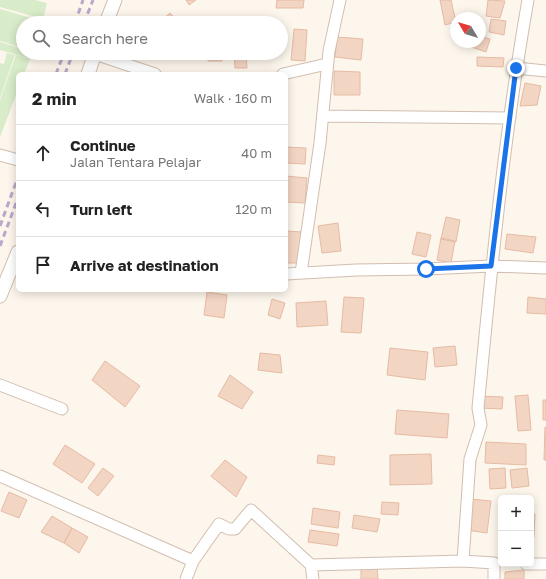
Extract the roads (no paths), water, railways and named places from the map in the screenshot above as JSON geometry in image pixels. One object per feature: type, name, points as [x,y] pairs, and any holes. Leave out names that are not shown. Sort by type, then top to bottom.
[{"type":"street","points":[[109,16],[115,0]]},
{"type":"street","points":[[301,273],[323,116],[328,51],[340,0]]},
{"type":"street","points":[[463,561],[470,459],[481,425],[478,408],[491,266],[516,68],[528,0]]},
{"type":"street","points":[[89,72],[93,60]]},
{"type":"street","points":[[113,60],[149,72]]},
{"type":"street","points":[[288,73],[327,64]]},
{"type":"street","points":[[516,68],[546,71]]},
{"type":"street","points":[[323,116],[510,118]]},
{"type":"street","points":[[0,155],[16,159]]},
{"type":"street","points":[[0,296],[16,257]]},
{"type":"street","points":[[288,274],[491,266],[546,268]]},
{"type":"street","points":[[0,385],[62,409]]},
{"type":"street","points":[[0,476],[193,562]]},
{"type":"street","points":[[186,579],[193,562],[219,524],[229,530],[235,529],[252,510],[311,565],[313,579]]},
{"type":"street","points":[[311,565],[463,561],[498,563],[494,579]]},
{"type":"street","points":[[534,564],[546,564]]},
{"type":"railway","points":[[77,16],[83,0]]},
{"type":"railway","points":[[87,16],[93,0]]},
{"type":"railway","points":[[57,72],[61,60]]},
{"type":"railway","points":[[66,72],[70,60]]},
{"type":"railway","points":[[0,226],[16,182]]},
{"type":"railway","points":[[0,246],[16,203]]}]
